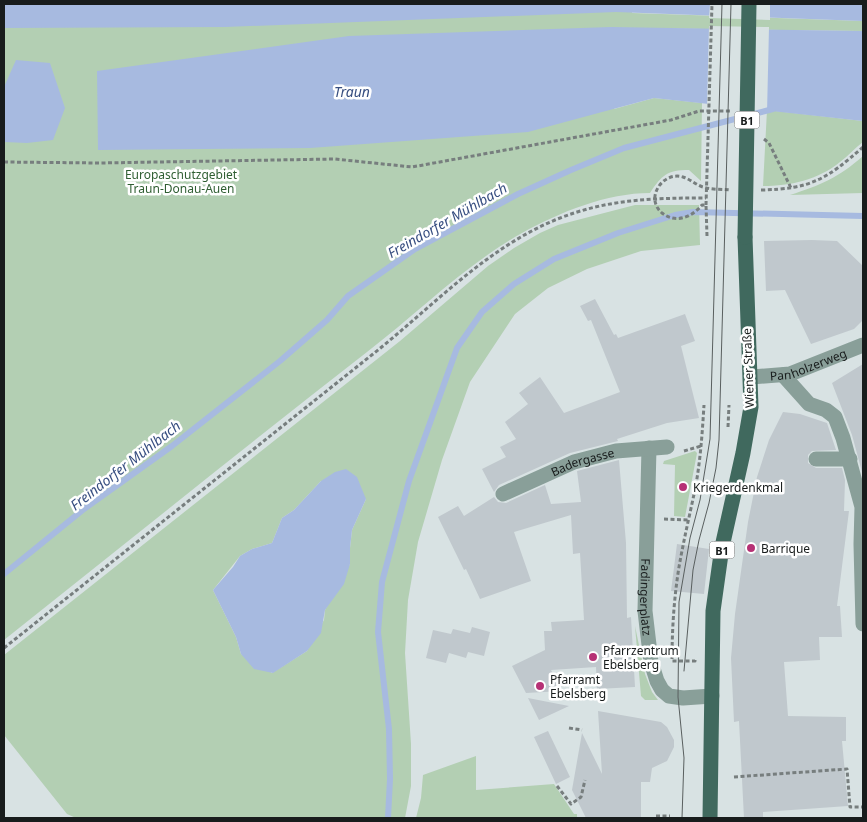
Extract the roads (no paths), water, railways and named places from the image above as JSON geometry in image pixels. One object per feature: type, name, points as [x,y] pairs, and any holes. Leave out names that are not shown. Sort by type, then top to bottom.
[{"type":"main road","name":"Wiener Straße","points":[[710,818],[713,611],[722,547],[737,484],[751,407],[744,237],[749,4]]},
{"type":"street","name":"Panholzerweg","points":[[750,377],[783,375],[831,359],[863,345]]},
{"type":"street","points":[[783,375],[809,404],[826,410],[835,417],[850,458],[862,507],[863,624]]},
{"type":"street","name":"Badergasse","points":[[503,494],[574,462],[616,451],[667,446]]},
{"type":"street","name":"Fadingerplatz","points":[[649,448],[645,611],[651,662],[657,681],[662,690],[669,696],[683,698],[712,696]]},
{"type":"street","points":[[816,459],[850,458]]},
{"type":"water","points":[[4,4],[863,4],[863,21],[616,12],[225,27],[4,28]]},
{"type":"water","name":"Traun","points":[[611,27],[863,31],[863,121],[654,98],[528,132],[310,148],[98,150],[97,71],[349,36]]},
{"type":"water","points":[[16,60],[50,63],[65,108],[53,140],[27,143],[4,142],[4,87]]},
{"type":"water","points":[[346,469],[357,477],[366,499],[352,530],[350,564],[344,584],[325,610],[321,633],[307,651],[273,673],[254,669],[241,654],[236,637],[213,590],[240,556],[252,549],[272,543],[282,518],[294,510],[321,481],[335,472]]},
{"type":"waterway","name":"Freindorfer Mühlbach","points":[[4,574],[84,509],[172,446],[280,361],[327,320],[348,296],[415,249],[518,194],[624,148],[773,109]]},
{"type":"waterway","name":"Freindorfer Mühlbach","points":[[388,818],[390,779],[389,729],[378,632],[382,582],[409,481],[457,348],[482,312],[514,284],[554,259],[618,233],[675,215],[693,212],[863,216]]},
{"type":"tram line","points":[[682,818],[684,758],[678,697],[679,602],[690,538],[700,500],[710,439],[722,4]]},
{"type":"tram line","points":[[684,671],[693,570],[709,503],[719,440],[731,4]]},
{"type":"place","name":"Kriegerdenkmal","points":[[683,487]]},
{"type":"place","name":"Barrique","points":[[751,548]]},
{"type":"place","name":"Pfarrzentrum Ebelsberg","points":[[593,657]]},
{"type":"place","name":"Pfarramt Ebelsberg","points":[[540,686]]},
{"type":"park label","name":"Europaschutzgebiet Traun-Donau-Auen","points":[[181,181]]}]
